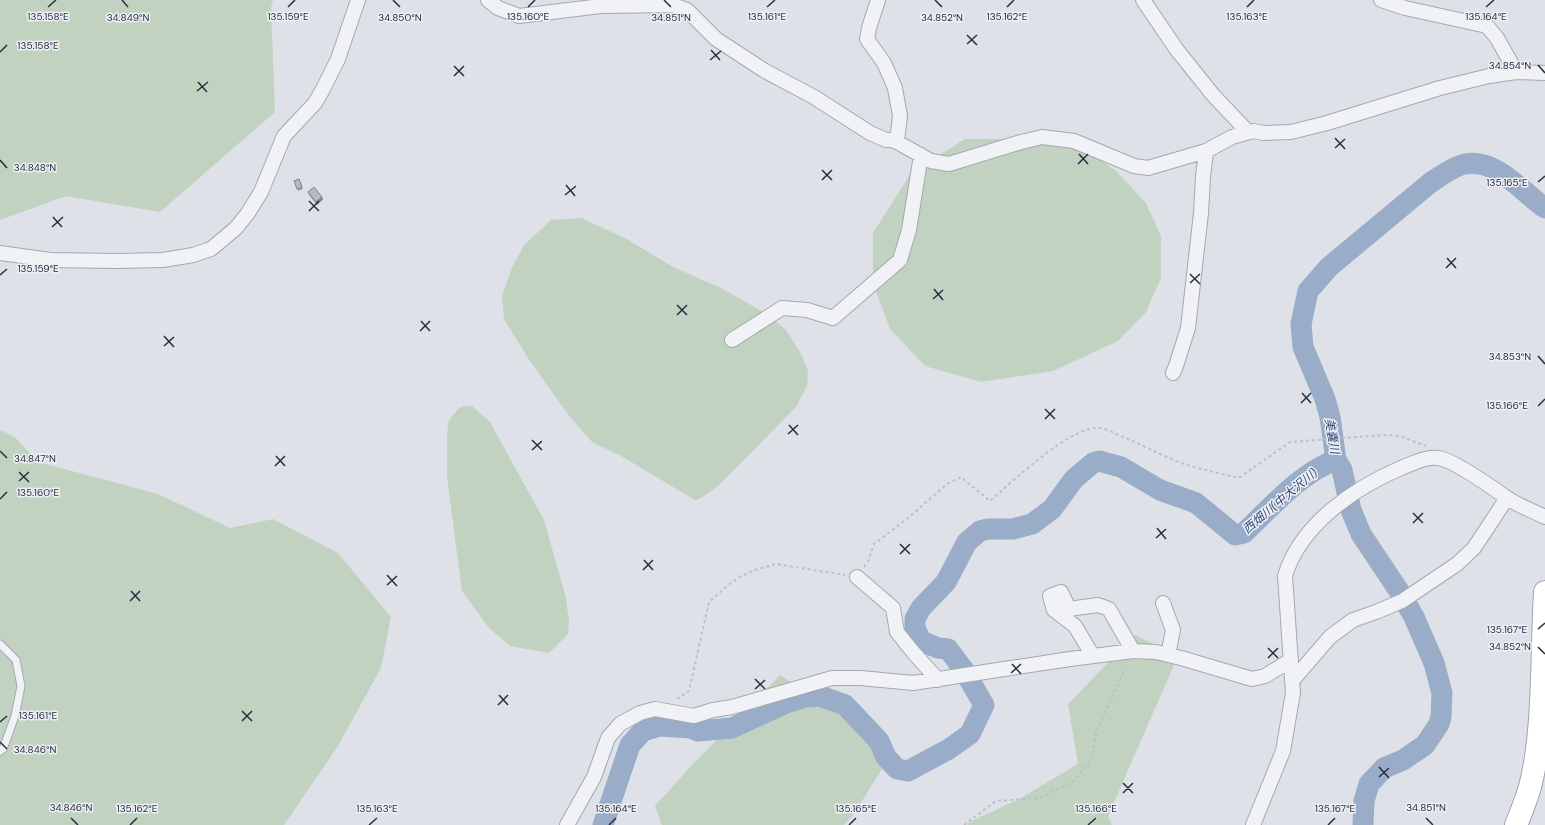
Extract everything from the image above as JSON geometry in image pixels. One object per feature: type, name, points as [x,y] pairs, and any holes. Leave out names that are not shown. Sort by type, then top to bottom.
[{"type":"main road","points":[[1516,825],[1530,787],[1539,775],[1537,746],[1540,720],[1545,592]]},
{"type":"street","points":[[0,253],[50,260],[116,261],[163,260],[193,255],[211,249],[236,228],[248,213],[261,192],[284,136],[315,103],[338,59],[358,0]]},
{"type":"street","points":[[488,0],[498,8],[519,16],[600,6],[673,5],[687,10],[716,39],[765,71],[814,97],[870,133],[886,140],[897,142],[931,161],[949,164],[1020,142],[1042,137],[1074,141],[1134,166],[1148,168],[1206,151],[1232,137],[1248,132],[1291,132],[1327,123],[1440,88],[1489,76],[1516,72],[1545,73]]},
{"type":"street","points":[[878,0],[867,39],[884,63],[895,88],[900,116],[897,142]]},
{"type":"street","points":[[1143,0],[1177,50],[1213,95],[1248,132]]},
{"type":"street","points":[[1380,0],[1405,8],[1487,26],[1497,38],[1516,72]]},
{"type":"street","points":[[1173,373],[1188,328],[1201,213],[1206,151]]},
{"type":"street","points":[[732,340],[782,308],[807,310],[833,318],[900,260],[909,230],[921,155]]},
{"type":"street","points":[[1253,825],[1283,751],[1293,693],[1285,576],[1289,564],[1302,541],[1321,520],[1334,508],[1360,489],[1382,476],[1427,458],[1440,458],[1454,464],[1507,498],[1545,517]]},
{"type":"street","points":[[1292,681],[1330,637],[1353,620],[1402,601],[1457,564],[1474,548],[1507,498]]},
{"type":"street","points":[[857,578],[893,608],[897,632],[938,680]]},
{"type":"street","points":[[1093,656],[1075,626],[1054,610],[1050,596],[1061,592],[1069,609],[1098,605],[1109,609],[1133,651]]},
{"type":"street","points":[[1163,603],[1173,630],[1168,655]]},
{"type":"street","points":[[567,825],[594,777],[608,738],[620,724],[640,713],[655,709],[694,716],[713,710],[732,707],[832,678],[861,678],[913,683],[1133,651],[1156,652],[1252,679],[1265,676],[1291,660]]},
{"type":"lane","points":[[0,644],[16,660],[21,686],[15,716],[3,749],[0,751]]},
{"type":"path","points":[[664,710],[689,691],[709,602],[741,576],[776,564],[857,578],[868,561],[874,544],[908,518],[947,484],[961,477],[990,500],[1065,439],[1084,431],[1102,428],[1178,461],[1200,469],[1239,478],[1290,442],[1378,435],[1400,436],[1429,447]]},
{"type":"path","points":[[964,825],[996,801],[1039,798],[1073,782],[1092,759],[1096,732],[1133,651]]},
{"type":"green space","points":[[0,0],[273,0],[271,8],[275,112],[160,212],[66,196],[0,220]]},
{"type":"green space","points":[[965,139],[1055,139],[1088,151],[1116,171],[1146,203],[1161,236],[1161,278],[1146,312],[1118,341],[1053,371],[981,382],[925,366],[890,329],[873,283],[873,233],[911,173]]},
{"type":"green space","points":[[581,218],[625,238],[673,267],[723,289],[770,316],[786,330],[800,352],[808,370],[807,386],[796,407],[718,486],[701,498],[695,500],[621,456],[592,442],[569,416],[528,358],[504,319],[502,296],[511,270],[524,245],[551,220]]},
{"type":"green space","points":[[464,406],[472,406],[490,422],[544,520],[566,598],[569,622],[568,634],[549,653],[510,646],[489,628],[462,591],[447,477],[447,434],[449,420],[458,409]]},
{"type":"green space","points":[[0,430],[15,437],[38,462],[158,494],[230,528],[273,519],[338,553],[391,617],[381,668],[338,746],[284,825],[0,825]]},
{"type":"green space","points":[[1135,635],[1178,656],[1108,816],[1112,825],[967,825],[970,822],[1019,799],[1078,764],[1068,704]]},
{"type":"green space","points":[[780,675],[850,718],[888,759],[854,814],[844,825],[662,825],[655,806],[693,764]]},
{"type":"building","points":[[299,179],[302,187],[297,189],[294,181]]},
{"type":"building","points":[[314,187],[322,197],[316,202],[308,192]]},
{"type":"waterway","name":"美嚢川","points":[[1363,825],[1364,801],[1369,784],[1384,768],[1403,760],[1425,745],[1439,724],[1441,717],[1442,693],[1434,663],[1414,617],[1399,591],[1361,534],[1351,510],[1342,470],[1336,460],[1330,417],[1325,399],[1303,347],[1301,324],[1308,291],[1329,267],[1430,183],[1461,165],[1476,164],[1487,166],[1498,171],[1518,185],[1545,208]]},
{"type":"waterway","name":"西畑川(中大沢川)","points":[[603,825],[630,745],[643,731],[660,726],[691,728],[698,731],[732,728],[786,703],[806,697],[820,696],[845,705],[879,741],[886,757],[897,769],[908,771],[949,749],[970,734],[984,705],[963,669],[948,649],[938,648],[921,641],[915,628],[915,619],[921,608],[946,582],[967,542],[980,531],[988,529],[1013,529],[1032,524],[1052,509],[1074,479],[1093,463],[1099,461],[1121,467],[1160,490],[1196,503],[1235,535],[1244,533],[1299,481],[1324,465],[1336,460]]}]
